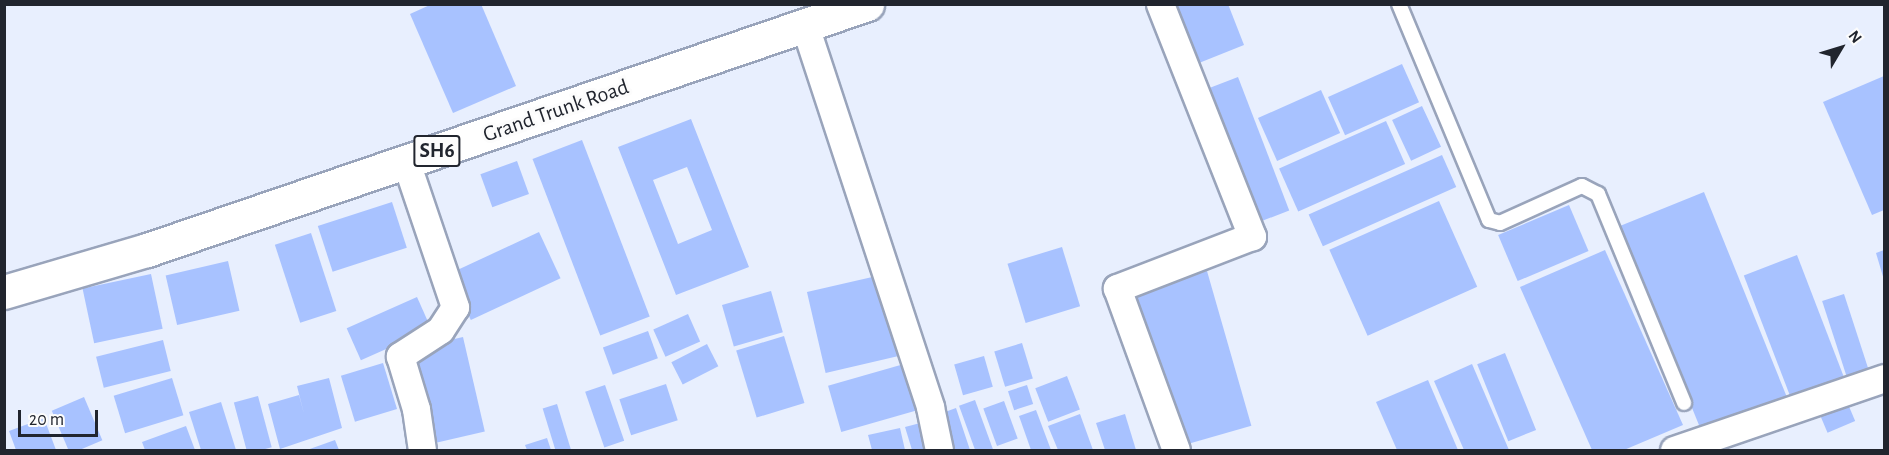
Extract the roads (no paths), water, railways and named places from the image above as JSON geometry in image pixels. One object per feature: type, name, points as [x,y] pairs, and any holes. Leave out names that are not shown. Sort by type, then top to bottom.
[{"type":"main road","name":"Grand Trunk Road","points":[[4,292],[147,250],[867,4]]},
{"type":"street","points":[[1160,4],[1252,236],[1117,288],[1176,450]]},
{"type":"street","points":[[805,26],[930,407],[939,450]]},
{"type":"street","points":[[406,162],[455,307],[440,330],[400,356],[416,409],[422,450]]},
{"type":"street","points":[[1674,450],[1884,378]]},
{"type":"lane","points":[[1399,4],[1489,220],[1500,223],[1582,186],[1598,194],[1684,403]]}]
